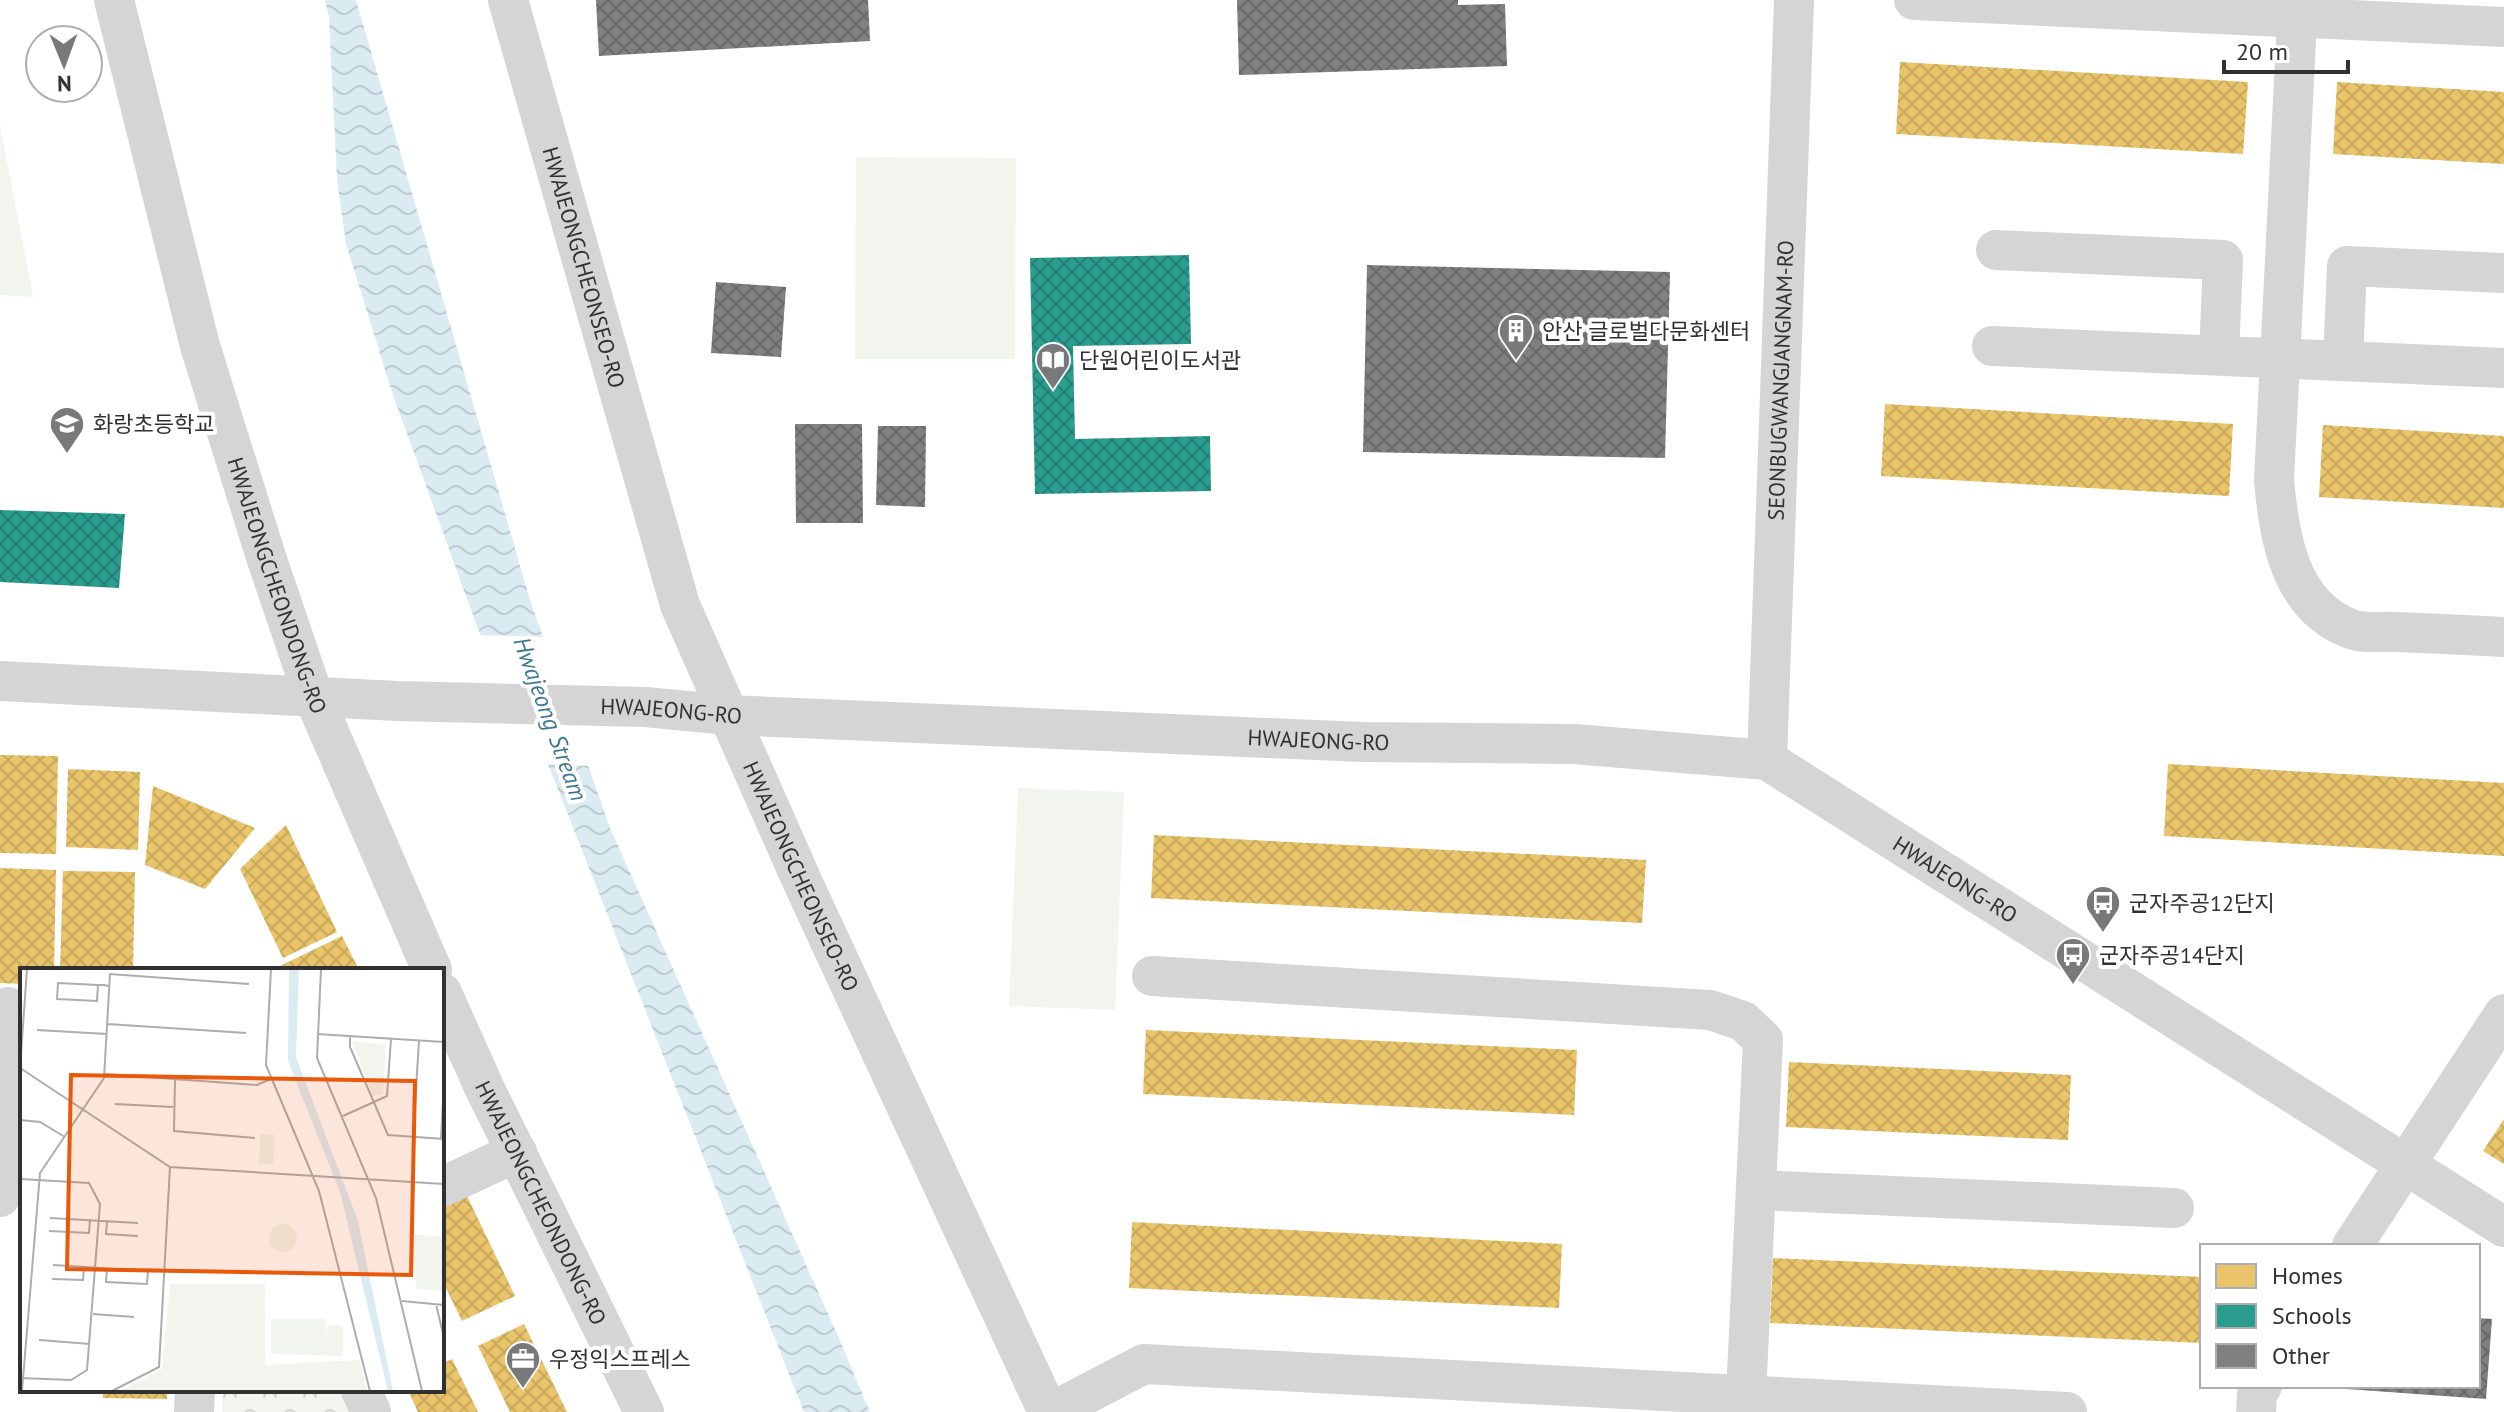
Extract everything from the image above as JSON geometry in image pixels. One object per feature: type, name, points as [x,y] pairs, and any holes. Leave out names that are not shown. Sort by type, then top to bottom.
[{"type":"street","name":"HWAJEONGCHEONDONG-RO","points":[[114,0],[200,346],[313,695],[431,968]]},
{"type":"street","name":"HWAJEONGCHEONSEO-RO","points":[[508,0],[680,605],[810,898],[1050,1412]]},
{"type":"street","name":"SEONBUGWANGJANGNAM-RO","points":[[1767,760],[1794,0]]},
{"type":"street","points":[[1914,0],[2380,11],[2504,27]]},
{"type":"street","points":[[2297,9],[2274,480],[2278,522],[2287,559],[2302,590],[2323,614],[2353,630],[2504,637]]},
{"type":"street","points":[[1996,250],[2223,260],[2219,355]]},
{"type":"street","points":[[2343,361],[2347,266],[2504,273]]},
{"type":"street","points":[[1992,346],[2504,368]]},
{"type":"street","name":"HWAJEONG-RO","points":[[0,681],[398,701],[645,707],[729,715],[1362,742],[1574,744],[1767,760],[2504,1227]]},
{"type":"street","points":[[1152,976],[1710,1010],[1743,1021],[1763,1040],[1746,1395]]},
{"type":"street","name":"HWAJEONGCHEONDONG-RO","points":[[444,997],[644,1412]]},
{"type":"street","points":[[0,1197],[10,1007]]},
{"type":"street","points":[[2353,1244],[2504,1014]]},
{"type":"street","points":[[444,1186],[517,1152]]},
{"type":"street","points":[[1756,1190],[2174,1208]]},
{"type":"street","points":[[1050,1412],[1144,1364],[2067,1412]]},
{"type":"street","points":[[2256,1412],[2257,1394],[2261,1388]]},
{"type":"street","points":[[194,1412],[195,1392]]},
{"type":"street","points":[[362,1392],[371,1412]]},
{"type":"green space","points":[[0,125],[33,297],[0,295]]},
{"type":"green space","points":[[856,157],[1016,158],[1015,359],[855,359]]},
{"type":"green space","points":[[1018,788],[1124,792],[1115,1010],[1009,1006]]},
{"type":"green space","points":[[223,1392],[344,1392],[354,1412],[222,1412]]},
{"type":"water","name":"Hwajeong Stream","points":[[325,0],[356,0],[530,600],[610,828],[870,1412],[804,1412],[550,769],[478,629],[392,392],[346,244],[337,179],[329,17]]},
{"type":"pier","points":[[477,635],[547,637],[592,766],[543,764]]},
{"type":"building: Homes","points":[[1900,62],[2248,82],[2243,154],[1896,134]]},
{"type":"building: Homes","points":[[2337,82],[2504,92],[2504,164],[2333,154]]},
{"type":"building: Homes","points":[[1885,404],[2233,424],[2229,496],[1881,476]]},
{"type":"building: Homes","points":[[2323,425],[2504,436],[2504,508],[2319,497]]},
{"type":"building: Homes","points":[[0,755],[58,756],[56,854],[0,853]]},
{"type":"building: Homes","points":[[2168,764],[2504,783],[2504,856],[2164,836]]},
{"type":"building: Homes","points":[[68,769],[140,772],[138,850],[66,847]]},
{"type":"building: Homes","points":[[153,786],[255,828],[205,889],[145,865]]},
{"type":"building: Homes","points":[[286,825],[337,932],[283,958],[240,869]]},
{"type":"building: Homes","points":[[1154,835],[1646,860],[1642,923],[1151,898]]},
{"type":"building: Homes","points":[[0,868],[56,870],[54,968],[20,968],[20,984],[0,983]]},
{"type":"building: Homes","points":[[63,871],[135,872],[133,968],[60,968]]},
{"type":"building: Homes","points":[[342,936],[358,968],[283,968],[282,965]]},
{"type":"building: Homes","points":[[1146,1030],[1577,1050],[1574,1115],[1143,1094]]},
{"type":"building: Homes","points":[[1789,1062],[2071,1075],[2068,1140],[1786,1127]]},
{"type":"building: Homes","points":[[2504,1119],[2504,1164],[2483,1151]]},
{"type":"building: Homes","points":[[467,1196],[515,1296],[462,1321],[444,1284],[444,1207]]},
{"type":"building: Homes","points":[[1132,1222],[1562,1244],[1559,1308],[1129,1288]]},
{"type":"building: Homes","points":[[1773,1258],[2200,1277],[2200,1343],[1770,1323]]},
{"type":"building: Homes","points":[[524,1324],[567,1412],[510,1412],[478,1346]]},
{"type":"building: Homes","points":[[452,1359],[478,1412],[418,1412],[409,1392],[444,1392],[444,1363]]},
{"type":"building: Homes","points":[[103,1392],[167,1392],[167,1399],[103,1398]]},
{"type":"building: Schools","name":"단원어린이도서관","points":[[1189,255],[1191,344],[1073,346],[1075,439],[1210,436],[1211,491],[1035,494],[1030,258]]},
{"type":"building: Schools","points":[[0,510],[125,514],[119,588],[0,582]]},
{"type":"building: Other","points":[[596,0],[868,0],[870,41],[599,56]]},
{"type":"building: Other","points":[[1237,0],[1458,0],[1458,5],[1505,4],[1507,66],[1239,75]]},
{"type":"building: Other","name":"안산 글로벌다문화센터","points":[[1367,265],[1670,272],[1665,458],[1363,452]]},
{"type":"building: Other","points":[[716,282],[786,287],[781,357],[711,353]]},
{"type":"building: Other","points":[[795,424],[862,424],[863,523],[796,523]]},
{"type":"building: Other","points":[[878,426],[926,426],[925,507],[876,505]]},
{"type":"building: Other","points":[[2480,1318],[2492,1319],[2486,1399],[2333,1388],[2480,1388]]},
{"type":"place","name":"안산 글로벌다문화센터","points":[[1516,362]]},
{"type":"place","name":"단원어린이도서관","points":[[1053,391]]},
{"type":"place","name":"화랑초등학교","points":[[67,455]]},
{"type":"place","name":"군자주공12단지","points":[[2103,934]]},
{"type":"place","name":"군자주공14단지","points":[[2073,986]]},
{"type":"place","name":"우정익스프레스","points":[[523,1390]]}]
